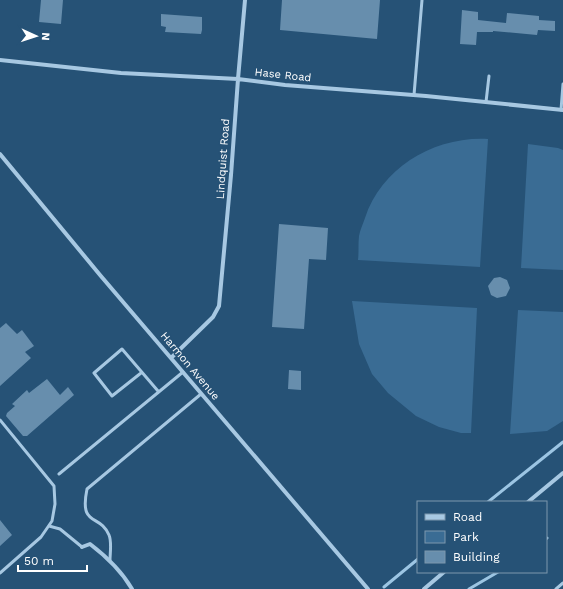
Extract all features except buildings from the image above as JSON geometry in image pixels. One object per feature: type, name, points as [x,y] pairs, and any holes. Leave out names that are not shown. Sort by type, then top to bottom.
[{"type":"street","name":"Lindquist Road","points":[[171,358],[213,317],[219,306],[245,0]]},
{"type":"street","name":"Hase Road","points":[[0,60],[121,73],[238,79],[337,90],[414,95],[562,110]]},
{"type":"street","name":"Harmon Avenue","points":[[0,154],[182,372],[368,589]]},
{"type":"street","points":[[529,501],[562,475]]},
{"type":"street","points":[[82,547],[90,544],[110,560],[125,577],[132,589]]},
{"type":"street","points":[[424,589],[443,573]]},
{"type":"lane","points":[[414,95],[422,0]]},
{"type":"lane","points":[[486,102],[489,76]]},
{"type":"lane","points":[[562,110],[563,84]]},
{"type":"lane","points":[[141,373],[112,396],[94,373],[122,349],[158,391]]},
{"type":"lane","points":[[59,474],[182,372]]},
{"type":"lane","points":[[110,560],[110,535],[102,526],[85,512],[84,500],[87,489],[201,394]]},
{"type":"lane","points":[[0,420],[54,486],[55,504],[52,522],[41,537],[0,573]]},
{"type":"lane","points":[[49,526],[60,529],[82,547]]},
{"type":"lane","points":[[556,589],[563,583]]},
{"type":"green space","points":[[468,139],[488,139],[480,267],[358,260],[359,236],[365,218],[373,200],[384,184],[397,170],[413,158],[430,149]]},
{"type":"green space","points":[[528,144],[563,150],[563,270],[521,268]]},
{"type":"green space","points":[[352,301],[477,308],[471,433],[461,433],[439,427],[416,416],[388,393],[372,374],[359,344]]},
{"type":"green space","points":[[518,310],[563,312],[563,421],[547,431],[510,434]]},
{"type":"waterway","points":[[489,501],[563,442]]},
{"type":"waterway","points":[[384,587],[417,560]]},
{"type":"waterway","points":[[469,589],[496,573]]}]
